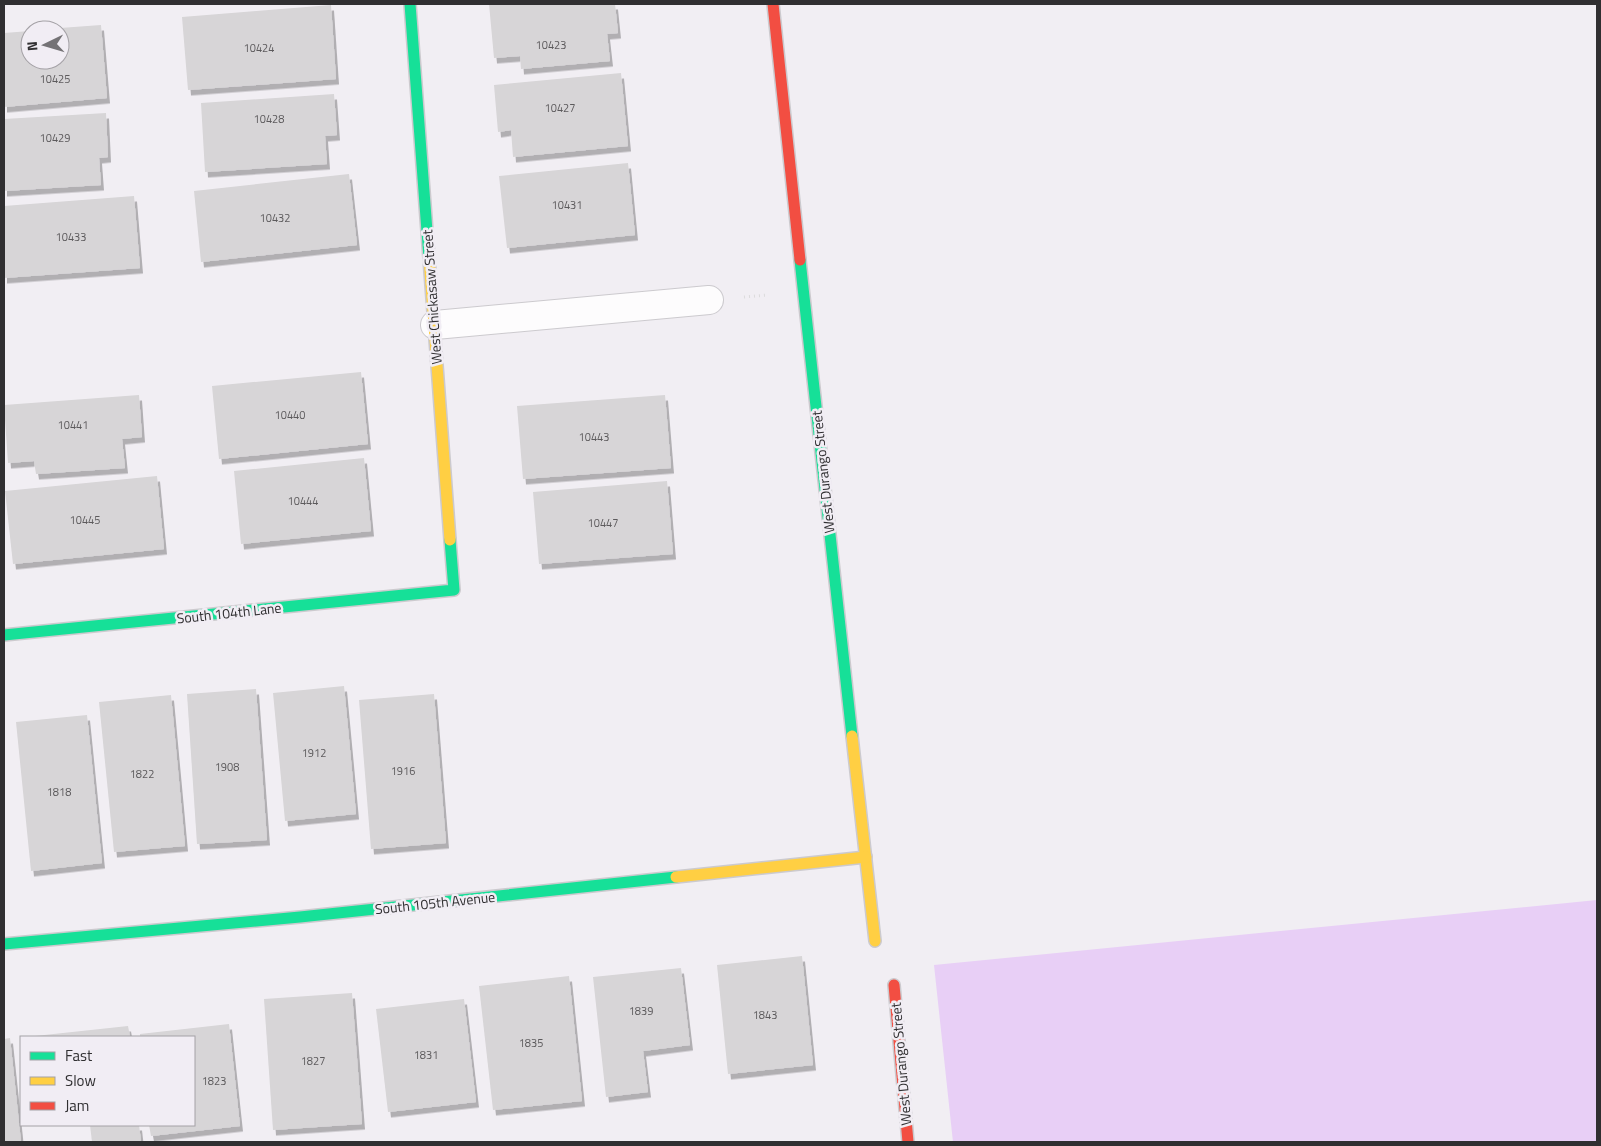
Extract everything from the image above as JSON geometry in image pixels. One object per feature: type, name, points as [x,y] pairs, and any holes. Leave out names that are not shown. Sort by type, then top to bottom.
[{"type":"street","name":"West Chickasaw Street","points":[[410,4],[454,590]]},
{"type":"street","name":"West Durango Street","points":[[773,4],[875,941]]},
{"type":"street","points":[[434,325],[709,300]]},
{"type":"street","name":"South 104th Lane","points":[[4,635],[454,590]]},
{"type":"street","name":"South 105th Avenue","points":[[4,944],[300,917],[866,857]]},
{"type":"street","name":"West Durango Street","points":[[894,986],[908,1142]]},
{"type":"path","points":[[709,300],[803,292]]},
{"type":"shaded area","points":[[1597,900],[1597,1142],[953,1142],[934,965]]},
{"type":"building","points":[[489,4],[615,4],[618,33],[607,34],[610,61],[521,69],[520,56],[494,58]]},
{"type":"building","points":[[331,5],[336,79],[188,90],[182,17]]},
{"type":"building","points":[[101,25],[107,98],[4,107],[4,33],[20,32],[20,70],[70,70],[70,27]]},
{"type":"building","points":[[621,73],[628,146],[513,157],[511,130],[498,132],[494,85]]},
{"type":"building","points":[[334,94],[337,135],[325,136],[327,164],[205,172],[201,103]]},
{"type":"building","points":[[106,113],[108,157],[99,158],[101,185],[4,191],[4,119]]},
{"type":"building","points":[[628,163],[635,235],[507,248],[499,176]]},
{"type":"building","points":[[349,174],[357,245],[201,262],[194,191]]},
{"type":"building","points":[[134,196],[140,268],[4,278],[4,206]]},
{"type":"building","points":[[361,372],[368,444],[219,459],[212,386]]},
{"type":"building","points":[[139,395],[142,437],[122,439],[125,468],[36,474],[34,461],[8,463],[4,405]]},
{"type":"building","points":[[665,395],[671,468],[523,479],[517,406]]},
{"type":"building","points":[[364,458],[371,531],[241,544],[234,471]]},
{"type":"building","points":[[157,476],[164,549],[13,564],[5,491]]},
{"type":"building","points":[[667,481],[673,554],[539,564],[533,492]]},
{"type":"building","points":[[344,686],[356,814],[285,821],[273,693]]},
{"type":"building","points":[[256,689],[267,840],[197,844],[187,694]]},
{"type":"building","points":[[434,694],[446,843],[371,849],[359,700]]},
{"type":"building","points":[[171,695],[185,846],[114,852],[99,702]]},
{"type":"building","points":[[87,715],[102,863],[31,871],[16,722]]},
{"type":"building","points":[[802,956],[813,1065],[728,1074],[717,965]]},
{"type":"building","points":[[681,968],[690,1045],[643,1051],[648,1092],[606,1097],[593,977]]},
{"type":"building","points":[[569,976],[582,1101],[493,1110],[479,986]]},
{"type":"building","points":[[352,993],[362,1124],[273,1130],[264,999]]},
{"type":"building","points":[[464,999],[476,1102],[388,1112],[376,1009]]},
{"type":"building","points":[[229,1024],[240,1126],[151,1136],[149,1126],[195,1126],[195,1036],[140,1036],[140,1034]]},
{"type":"building","points":[[128,1026],[130,1036],[35,1036]]},
{"type":"building","points":[[10,1038],[21,1142],[4,1142],[4,1039]]},
{"type":"building","points":[[90,1126],[139,1126],[141,1142],[92,1142]]},
{"type":"traffic: fast","points":[[410,4],[429,258]]},
{"type":"traffic: fast","points":[[800,260],[852,736]]},
{"type":"traffic: fast","points":[[4,635],[454,590],[450,540]]},
{"type":"traffic: fast","points":[[4,944],[300,917],[676,877]]},
{"type":"traffic: slow","points":[[429,258],[450,540]]},
{"type":"traffic: slow","points":[[852,736],[875,941]]},
{"type":"traffic: slow","points":[[676,877],[866,857]]},
{"type":"traffic: jam","points":[[773,4],[800,260]]},
{"type":"traffic: jam","points":[[894,985],[908,1142]]}]
